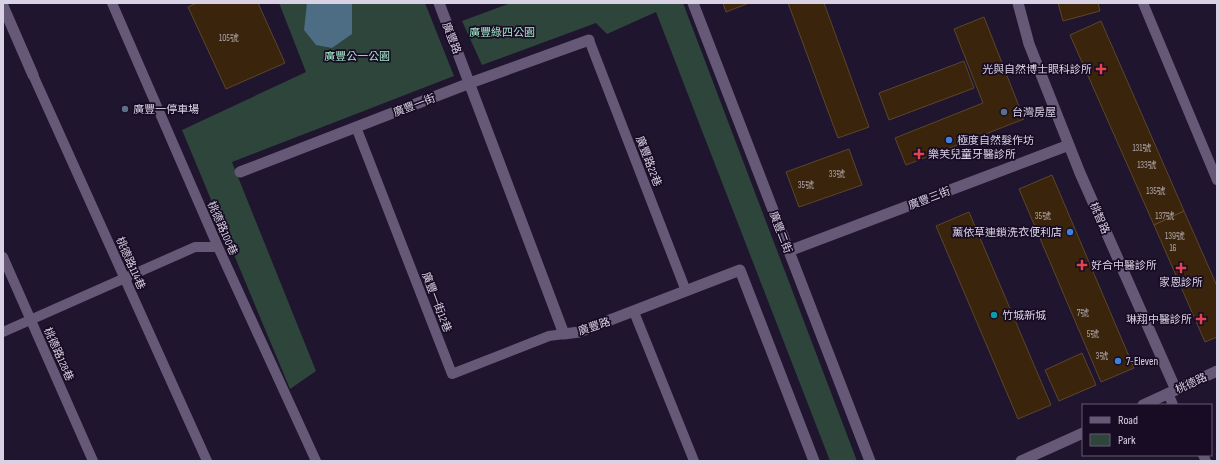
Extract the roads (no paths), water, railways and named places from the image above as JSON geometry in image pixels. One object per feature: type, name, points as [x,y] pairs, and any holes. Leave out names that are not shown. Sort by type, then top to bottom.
[{"type":"street","name":"廣豐路","points":[[439,3],[564,334],[579,332],[740,270],[814,461]]},
{"type":"street","name":"廣豐二街","points":[[693,3],[870,461]]},
{"type":"street","name":"桃智路","points":[[1018,3],[1029,44],[1069,145],[1172,392]]},
{"type":"street","points":[[3,6],[33,75]]},
{"type":"street","name":"廣豐一街","points":[[240,172],[470,83],[589,40]]},
{"type":"street","name":"廣豐三街","points":[[789,251],[1069,145]]},
{"type":"street","name":"桃德路","points":[[1145,404],[1217,371]]},
{"type":"street","points":[[1024,460],[1082,433]]},
{"type":"lane","name":"桃德路100巷","points":[[112,3],[218,247],[314,460]]},
{"type":"lane","points":[[1143,3],[1217,180]]},
{"type":"lane","name":"廣豐路22巷","points":[[589,40],[686,291]]},
{"type":"lane","name":"桃德路114巷","points":[[33,75],[207,461]]},
{"type":"lane","name":"廣豐一街12巷","points":[[356,127],[452,374],[550,336],[564,334]]},
{"type":"lane","points":[[3,332],[195,247],[218,247]]},
{"type":"lane","name":"桃德路128巷","points":[[3,257],[94,461]]},
{"type":"lane","points":[[634,312],[694,461]]},
{"type":"lane","points":[[1172,392],[1173,404]]},
{"type":"water","points":[[307,3],[352,3],[352,34],[332,48],[316,45],[304,30]]},
{"type":"place","name":"光與自然博士眼科診所","points":[[1101,69]]},
{"type":"place","name":"廣豐一停車場","points":[[125,109]]},
{"type":"place","name":"台灣房屋","points":[[1004,112]]},
{"type":"place","name":"極度自然髮作坊","points":[[949,140]]},
{"type":"place","name":"樂芙兒童牙醫診所","points":[[919,154]]},
{"type":"place","name":"薰依草連鎖洗衣便利店","points":[[1070,232]]},
{"type":"place","name":"好合中醫診所","points":[[1082,265]]},
{"type":"place","name":"家恩診所","points":[[1181,268]]},
{"type":"place","name":"竹城新城","points":[[994,315]]},
{"type":"place","name":"琳翔中醫診所","points":[[1201,319]]},
{"type":"place","name":"7-Eleven","points":[[1118,361]]},
{"type":"park label","name":"廣豐綠四公園","points":[[502,32]]},
{"type":"park label","name":"廣豐公一公園","points":[[357,56]]}]
